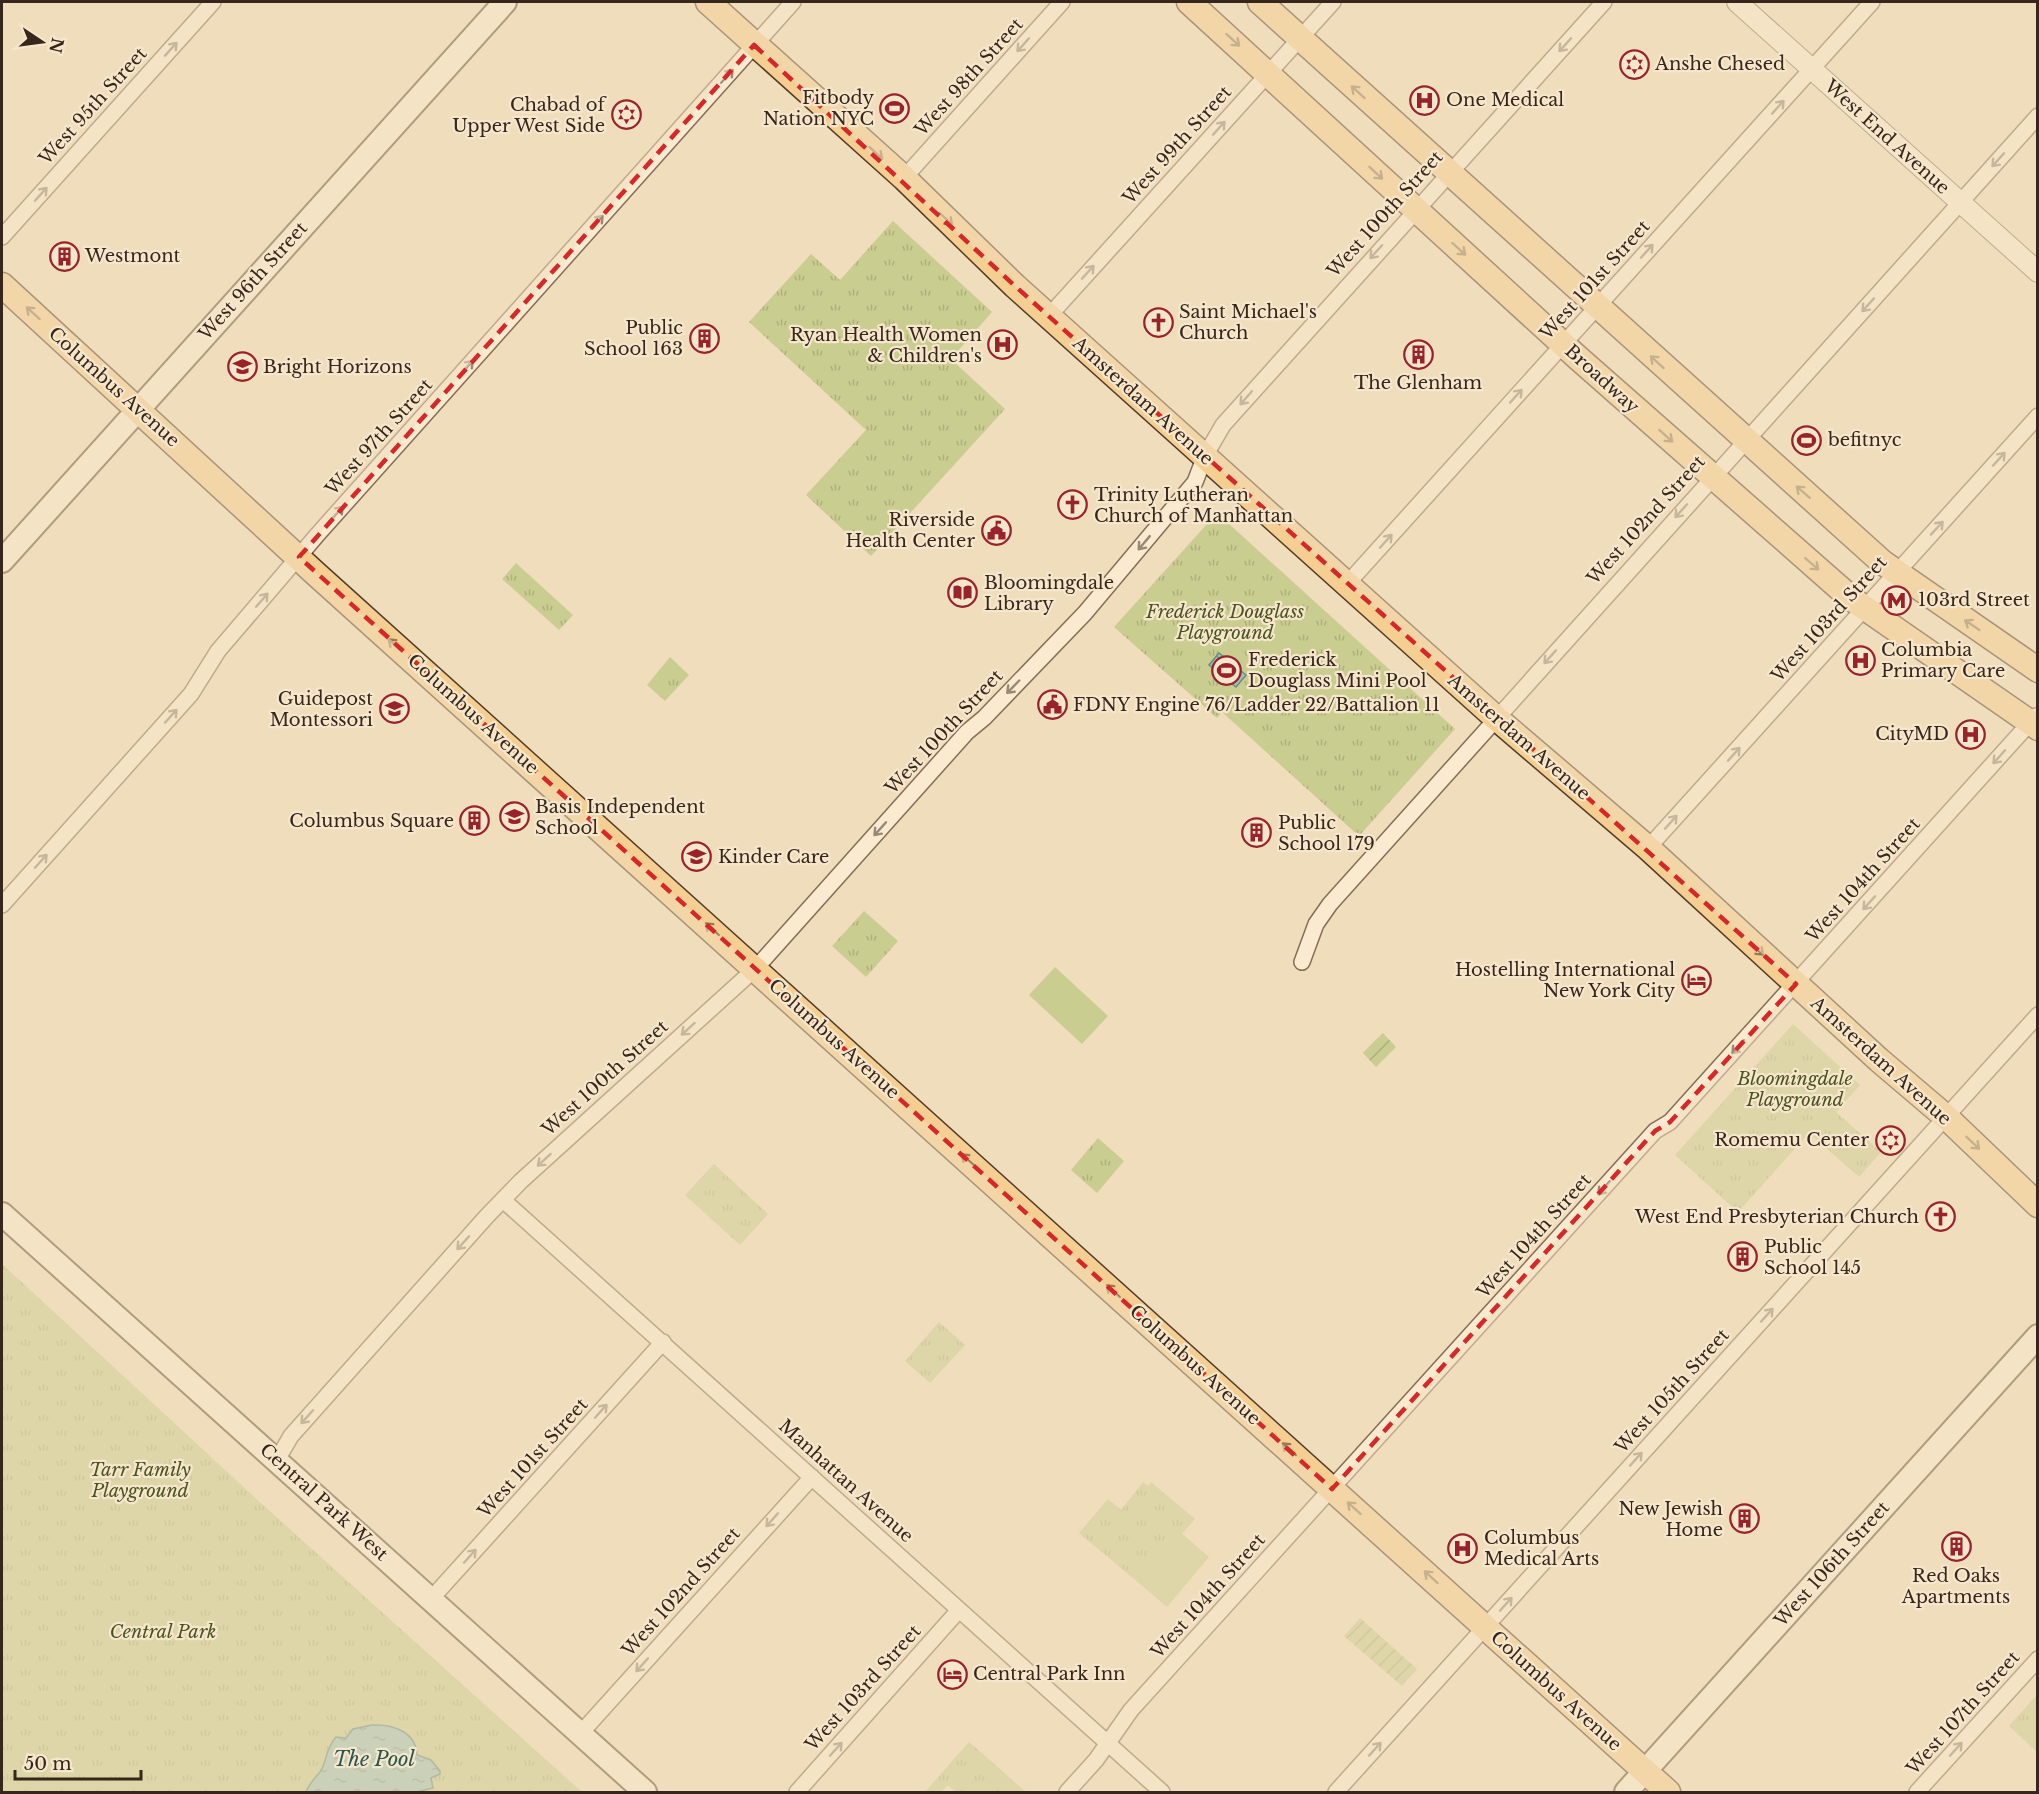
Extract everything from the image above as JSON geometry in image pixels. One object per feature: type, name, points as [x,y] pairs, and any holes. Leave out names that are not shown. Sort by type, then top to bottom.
[{"type":"main road","name":"West 96th Street","points":[[2,561],[505,2]]},
{"type":"main road","name":"Amsterdam Avenue","points":[[708,2],[904,178],[1049,315],[1204,456],[1496,718],[1648,848],[1946,1118],[2037,1205]]},
{"type":"main road","name":"Broadway","points":[[1189,2],[1563,344],[1711,477],[1864,609],[2035,721]]},
{"type":"main road","points":[[1260,2],[1744,440],[1896,573],[2037,670]]},
{"type":"main road","name":"Columbus Avenue","points":[[2,285],[139,408],[299,557],[1668,1792]]},
{"type":"main road","name":"Central Park West","points":[[2,1214],[645,1792]]},
{"type":"main road","name":"West 106th Street","points":[[1626,1792],[2037,1336]]},
{"type":"street","name":"West 95th Street","points":[[2,237],[213,2]]},
{"type":"street","name":"West 97th Street","points":[[2,904],[191,694],[218,651],[299,557],[793,2]]},
{"type":"street","name":"West 98th Street","points":[[904,178],[1062,2]]},
{"type":"street","name":"West 99th Street","points":[[1049,315],[1333,2]]},
{"type":"street","name":"West 100th Street","points":[[277,1460],[291,1436],[503,1200],[756,968],[967,732],[984,718],[1085,613],[1195,482],[1204,456],[1231,416],[1604,2]]},
{"type":"street","name":"West End Avenue","points":[[1737,2],[2037,272]]},
{"type":"street","name":"West 101st Street","points":[[1347,584],[1872,2]]},
{"type":"street","name":"West 102nd Street","points":[[1302,962],[1316,924],[1330,904],[2037,116]]},
{"type":"street","name":"West 103rd Street","points":[[1648,848],[2037,416]]},
{"type":"street","name":"West 104th Street","points":[[1067,1792],[1096,1760],[1106,1742],[1131,1710],[1655,1131],[1670,1122],[2035,721]]},
{"type":"street","name":"West 105th Street","points":[[1336,1792],[2037,1015]]},
{"type":"street","name":"Manhattan Avenue","points":[[503,1200],[1162,1792]]},
{"type":"street","name":"West 101st Street","points":[[431,1599],[663,1342]]},
{"type":"street","name":"West 102nd Street","points":[[580,1734],[812,1477]]},
{"type":"street","name":"West 103rd Street","points":[[797,1792],[959,1610]]},
{"type":"street","name":"West 107th Street","points":[[1917,1792],[2037,1659]]},
{"type":"highlighted area","points":[[754,45],[1015,286],[1796,984],[1670,1122],[1655,1131],[1332,1489],[299,557]]},
{"type":"green space","points":[[893,221],[992,312],[951,359],[1005,409],[871,556],[806,495],[866,430],[749,322],[811,254],[840,280]]},
{"type":"green space","name":"Frederick Douglass Playground","points":[[1217,513],[1455,729],[1359,836],[1222,712],[1217,718],[1114,627]]},
{"type":"green space","points":[[516,563],[573,615],[559,630],[502,579]]},
{"type":"green space","points":[[670,657],[689,675],[665,701],[647,685]]},
{"type":"green space","points":[[864,911],[898,941],[866,977],[832,946]]},
{"type":"green space","points":[[1055,967],[1108,1016],[1082,1044],[1029,995]]},
{"type":"green space","name":"Bloomingdale Playground","points":[[1793,1024],[1860,1085],[1836,1112],[1881,1152],[1859,1177],[1809,1133],[1738,1212],[1675,1155]]},
{"type":"green space","points":[[1383,1033],[1396,1047],[1376,1067],[1363,1053]]},
{"type":"green space","points":[[1098,1138],[1124,1161],[1097,1193],[1071,1170]]},
{"type":"green space","points":[[714,1164],[768,1214],[740,1245],[685,1195]]},
{"type":"green space","name":"Central Park","points":[[2,1264],[264,1506],[582,1792],[2,1792]]},
{"type":"green space","points":[[939,1322],[965,1345],[930,1383],[905,1361]]},
{"type":"green space","points":[[1143,1482],[1148,1486],[1151,1482],[1195,1519],[1139,1583],[1079,1533],[1108,1499],[1121,1510]]},
{"type":"green space","points":[[1181,1533],[1209,1557],[1167,1607],[1139,1583]]},
{"type":"green space","points":[[1360,1618],[1417,1669],[1402,1686],[1344,1636]]},
{"type":"green space","points":[[2037,1695],[2037,1752],[2009,1726]]},
{"type":"green space","points":[[969,1742],[1026,1792],[956,1792],[948,1785],[941,1792],[925,1792]]},
{"type":"water","name":"Frederick Douglass Mini Pool","points":[[1219,653],[1246,675],[1236,687],[1209,665]]},
{"type":"water","name":"The Pool","points":[[372,1725],[388,1726],[408,1735],[416,1747],[417,1755],[431,1760],[440,1771],[440,1774],[431,1778],[433,1788],[416,1792],[306,1792],[320,1772],[336,1737],[346,1738],[353,1729]]},
{"type":"place","name":"Anshe Chesed","points":[[1634,64]]},
{"type":"place","name":"One Medical","points":[[1425,100]]},
{"type":"place","name":"Fitbody Nation NYC","points":[[895,108]]},
{"type":"place","name":"Chabad of Upper West Side","points":[[626,115]]},
{"type":"place","name":"Westmont","points":[[64,256]]},
{"type":"place","name":"Saint Michael's Church","points":[[1158,322]]},
{"type":"place","name":"Public School 163","points":[[704,338]]},
{"type":"place","name":"Ryan Health Women & Children's","points":[[1003,345]]},
{"type":"place","name":"The Glenham","points":[[1418,354]]},
{"type":"place","name":"Bright Horizons","points":[[242,367]]},
{"type":"place","name":"befitnyc","points":[[1807,440]]},
{"type":"place","name":"Trinity Lutheran Church of Manhattan","points":[[1073,505]]},
{"type":"place","name":"Riverside Health Center","points":[[996,530]]},
{"type":"place","name":"Bloomingdale Library","points":[[963,593]]},
{"type":"place","name":"103rd Street","points":[[1897,600]]},
{"type":"place","name":"Columbia Primary Care","points":[[1860,660]]},
{"type":"place","name":"Frederick Douglass Mini Pool","points":[[1227,670]]},
{"type":"place","name":"FDNY Engine 76/Ladder 22/Battalion 11","points":[[1052,705]]},
{"type":"place","name":"Guidepost Montessori","points":[[394,709]]},
{"type":"place","name":"CityMD","points":[[1970,734]]},
{"type":"place","name":"Basis Independent School","points":[[514,817]]},
{"type":"place","name":"Columbus Square","points":[[475,821]]},
{"type":"place","name":"Public School 179","points":[[1257,833]]},
{"type":"place","name":"Kinder Care","points":[[697,857]]},
{"type":"place","name":"Hostelling International New York City","points":[[1696,980]]},
{"type":"place","name":"Romemu Center","points":[[1890,1140]]},
{"type":"place","name":"West End Presbyterian Church","points":[[1940,1217]]},
{"type":"place","name":"Public School 145","points":[[1743,1257]]},
{"type":"place","name":"New Jewish Home","points":[[1744,1519]]},
{"type":"place","name":"Red Oaks Apartments","points":[[1956,1547]]},
{"type":"place","name":"Columbus Medical Arts","points":[[1463,1548]]},
{"type":"place","name":"Central Park Inn","points":[[952,1674]]},
{"type":"park label","name":"Tarr Family Playground","points":[[140,1480]]}]
